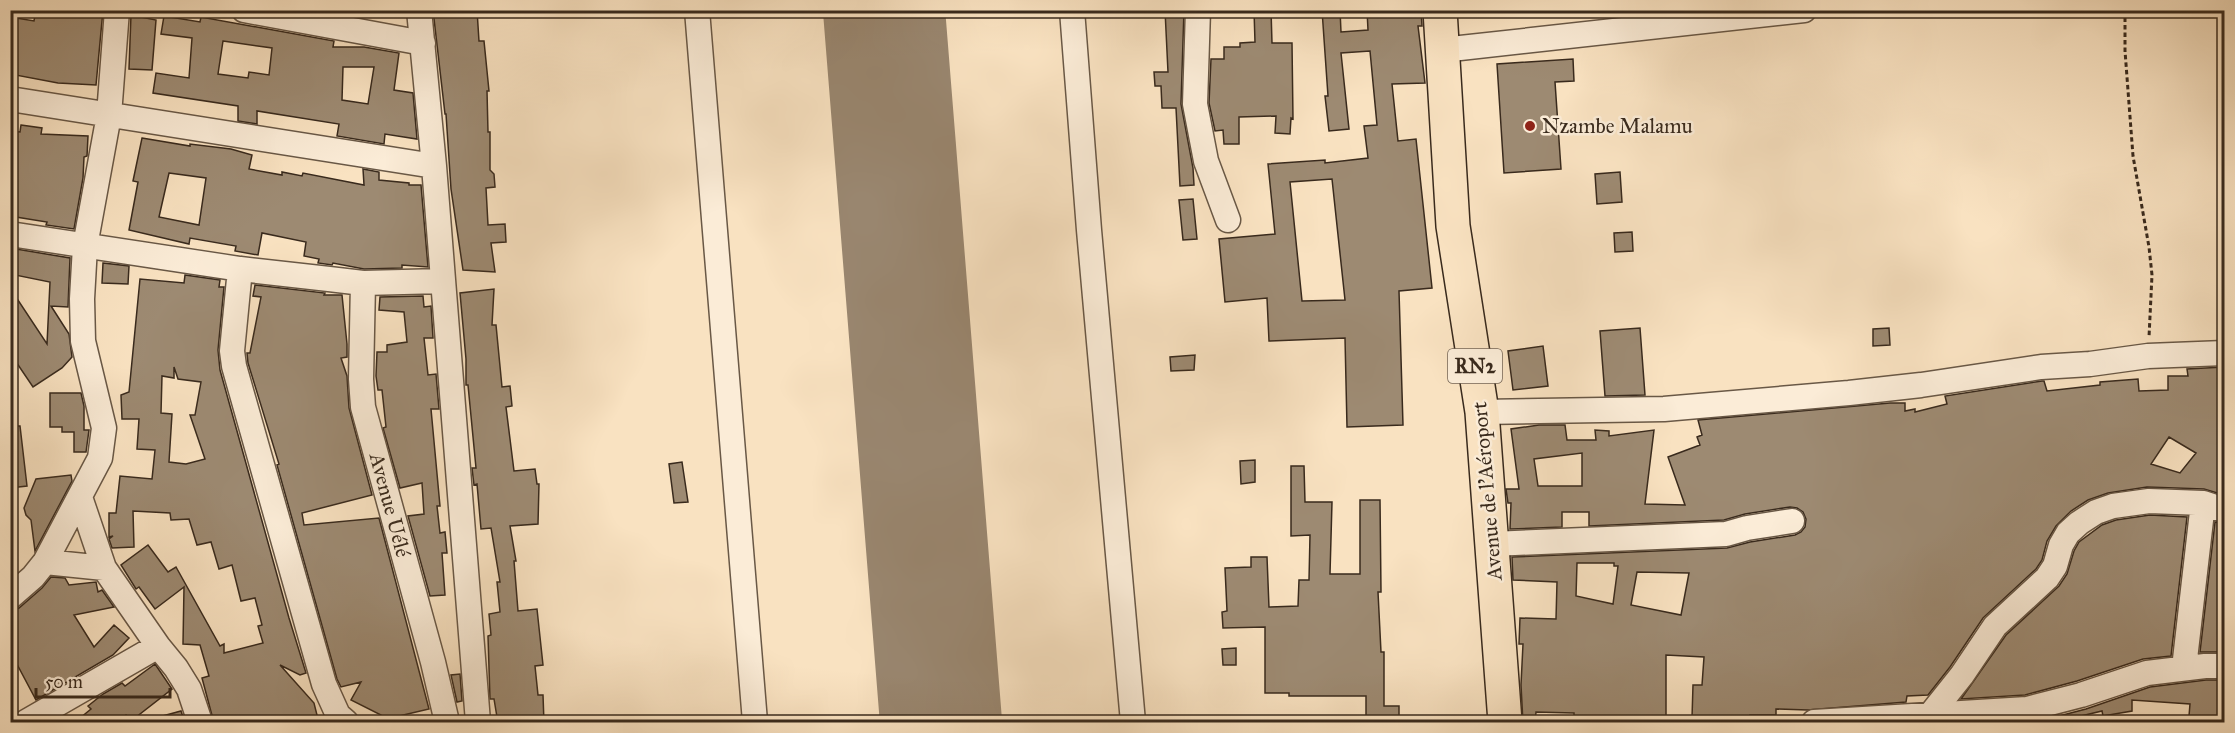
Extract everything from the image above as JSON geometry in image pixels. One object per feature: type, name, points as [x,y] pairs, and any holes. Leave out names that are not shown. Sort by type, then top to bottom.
[{"type":"highway","name":"Avenue de l'Aéroport","points":[[1440,10],[1453,226],[1482,412],[1505,723]]},
{"type":"street","points":[[10,597],[33,577],[45,562],[100,458],[104,428],[83,340],[81,320],[85,246],[109,115],[117,10]]},
{"type":"street","points":[[244,10],[423,43]]},
{"type":"street","points":[[419,10],[434,166],[478,723]]},
{"type":"street","points":[[697,10],[755,723]]},
{"type":"street","points":[[1072,10],[1089,231],[1133,723]]},
{"type":"street","points":[[1198,10],[1195,104],[1206,161],[1228,220]]},
{"type":"street","points":[[1442,50],[1804,10]]},
{"type":"street","points":[[10,99],[434,166]]},
{"type":"street","points":[[10,234],[240,269],[363,283],[443,281]]},
{"type":"street","points":[[240,269],[233,338],[234,366],[324,684],[338,716],[346,723]]},
{"type":"street","name":"Avenue Uélé","points":[[363,283],[361,379],[363,407],[433,663],[447,723]]},
{"type":"street","points":[[1482,412],[1664,409],[1849,393],[2041,367],[2090,364],[2148,356],[2224,353]]},
{"type":"street","points":[[80,497],[104,568],[176,668],[189,689],[200,723]]},
{"type":"street","points":[[1931,714],[1962,675],[1995,626],[2047,578],[2055,566],[2061,545],[2068,533],[2096,512],[2113,506],[2149,501],[2214,507],[2184,668]]},
{"type":"street","points":[[1492,544],[1726,534],[1747,528],[1792,521]]},
{"type":"street","points":[[45,562],[104,568]]},
{"type":"street","points":[[26,723],[158,646]]},
{"type":"street","points":[[1814,723],[1931,714],[1984,717],[2081,695],[2147,673],[2224,666]]},
{"type":"path","points":[[2125,10],[2125,51],[2133,156],[2152,275],[2148,356]]},
{"type":"building","points":[[36,10],[103,10],[96,85],[58,83],[10,74],[10,17],[34,21]]},
{"type":"building","points":[[433,10],[477,10],[479,41],[484,41],[489,91],[487,91],[490,170],[494,174],[495,187],[486,188],[488,225],[505,224],[506,242],[491,243],[495,272],[463,270],[451,189],[446,114]]},
{"type":"building","points":[[1165,10],[1184,10],[1181,104],[1194,185],[1180,186],[1176,108],[1162,108],[1161,86],[1155,86],[1154,72],[1168,72]]},
{"type":"building","points":[[1254,10],[1271,10],[1272,43],[1292,43],[1293,119],[1291,118],[1290,134],[1275,133],[1276,116],[1239,117],[1239,144],[1224,144],[1223,130],[1215,131],[1209,103],[1211,59],[1224,59],[1224,47],[1240,47],[1240,43],[1255,42]]},
{"type":"building","points":[[1322,10],[1340,10],[1341,32],[1368,30],[1367,10],[1421,10],[1422,26],[1418,26],[1425,83],[1392,84],[1398,141],[1416,139],[1432,288],[1399,291],[1403,425],[1347,427],[1345,338],[1269,341],[1267,298],[1225,302],[1219,239],[1275,234],[1268,164],[1325,160],[1325,163],[1368,158],[1364,126],[1377,125],[1370,51],[1341,53],[1349,129],[1329,131],[1325,96],[1328,96]],"holes":[[[1332,179],[1345,300],[1302,301],[1290,182]]]},
{"type":"building","points":[[131,15],[156,20],[152,70],[129,69]]},
{"type":"building","points":[[164,16],[200,22],[201,17],[334,41],[333,47],[364,47],[399,53],[394,90],[413,93],[417,139],[385,134],[384,144],[337,136],[339,124],[257,111],[257,124],[238,121],[238,106],[153,93],[156,73],[189,78],[192,38],[161,34]],"holes":[[[223,41],[272,48],[269,75],[249,72],[248,78],[218,74]],[[343,67],[374,67],[368,104],[342,100]]]},
{"type":"building","name":"Nzambe Malamu","points":[[1573,59],[1574,81],[1555,82],[1561,169],[1504,173],[1497,64]]},
{"type":"building","points":[[21,125],[42,128],[41,134],[88,136],[87,156],[84,157],[83,178],[74,229],[10,216],[10,131],[20,132]]},
{"type":"building","points":[[142,138],[190,146],[190,144],[231,149],[252,155],[249,169],[282,175],[282,172],[302,176],[303,173],[364,185],[363,169],[379,172],[379,180],[421,185],[428,267],[402,265],[402,268],[364,269],[333,263],[332,265],[318,263],[319,259],[304,256],[306,242],[262,233],[258,255],[235,251],[236,246],[190,238],[189,244],[129,230],[138,182],[133,181]],"holes":[[[169,173],[206,178],[199,225],[159,217]]]},
{"type":"building","points":[[1620,172],[1622,202],[1597,204],[1595,174]]},
{"type":"building","points":[[1193,199],[1197,239],[1183,240],[1179,200]]},
{"type":"building","points":[[1632,232],[1633,251],[1615,252],[1614,233]]},
{"type":"building","points":[[10,248],[70,258],[68,307],[51,306],[69,334],[72,357],[62,368],[33,387],[10,353],[10,288],[47,344],[50,282],[10,274]]},
{"type":"building","points":[[103,263],[129,266],[128,284],[102,283]]},
{"type":"building","points":[[185,275],[220,280],[219,287],[224,287],[218,350],[220,370],[306,673],[300,675],[280,665],[314,703],[319,723],[214,723],[202,678],[209,676],[200,645],[183,644],[184,587],[155,609],[139,587],[136,589],[121,565],[148,545],[168,572],[176,567],[220,646],[224,644],[224,653],[263,643],[258,626],[262,625],[255,598],[241,601],[232,565],[219,569],[211,542],[197,545],[189,519],[171,520],[170,513],[133,511],[134,547],[112,548],[109,539],[113,536],[109,537],[109,513],[116,513],[120,476],[152,479],[155,450],[137,449],[139,419],[122,419],[121,395],[129,392],[140,279],[184,283]],"holes":[[[174,367],[178,379],[201,382],[195,415],[190,415],[205,459],[186,464],[169,462],[172,414],[161,413],[162,376],[174,378]]]},
{"type":"building","points":[[255,285],[325,293],[324,295],[342,295],[347,357],[341,358],[347,376],[349,408],[372,495],[302,513],[304,525],[379,518],[429,709],[382,720],[381,715],[351,700],[361,682],[341,687],[337,679],[277,465],[279,464],[248,363],[247,353],[250,353],[261,297],[253,296]]},
{"type":"building","points":[[494,289],[492,325],[496,325],[502,387],[510,386],[512,406],[506,407],[514,471],[535,469],[537,484],[539,484],[538,524],[510,526],[516,561],[514,561],[518,611],[537,609],[543,665],[535,666],[538,695],[543,695],[544,723],[498,723],[494,699],[490,699],[489,614],[500,612],[497,582],[500,582],[491,528],[481,529],[477,484],[474,485],[472,468],[476,468],[468,385],[466,385],[460,293]]},
{"type":"building","points":[[423,296],[424,307],[431,306],[433,338],[424,338],[428,375],[436,374],[439,409],[431,409],[440,506],[437,506],[440,533],[445,532],[447,553],[442,553],[445,595],[430,596],[408,516],[424,514],[422,483],[400,488],[383,428],[386,427],[382,390],[378,390],[376,376],[377,352],[387,352],[387,345],[407,342],[404,312],[379,310],[380,297]]},
{"type":"building","points":[[1640,328],[1645,395],[1605,396],[1600,331]]},
{"type":"building","points":[[1889,328],[1890,345],[1873,346],[1873,329]]},
{"type":"building","points":[[1543,346],[1548,386],[1513,390],[1508,351]]},
{"type":"building","points":[[1195,355],[1194,370],[1171,371],[1170,357]]},
{"type":"building","points":[[2224,367],[2224,495],[2204,489],[2147,487],[2108,493],[2088,500],[2071,511],[2056,526],[2047,541],[2042,560],[2036,569],[1983,618],[1928,695],[1907,696],[1906,702],[1808,710],[1776,709],[1776,715],[1692,718],[1693,685],[1702,685],[1704,657],[1666,655],[1666,723],[1574,723],[1574,713],[1536,712],[1535,723],[1523,723],[1521,685],[1523,644],[1519,644],[1520,618],[1556,619],[1557,582],[1513,580],[1512,557],[1727,548],[1795,535],[1805,527],[1806,519],[1803,512],[1790,507],[1745,514],[1724,520],[1589,526],[1589,512],[1562,512],[1562,527],[1510,529],[1511,503],[1508,503],[1506,489],[1519,489],[1511,429],[1539,425],[1565,425],[1567,440],[1596,440],[1595,430],[1609,431],[1609,436],[1654,430],[1645,504],[1685,505],[1668,457],[1700,445],[1697,437],[1702,435],[1698,420],[1890,403],[1905,403],[1905,411],[1915,409],[1915,412],[1947,404],[1945,396],[2042,381],[2047,391],[2100,385],[2100,382],[2138,379],[2139,391],[2168,390],[2168,376],[2188,376],[2187,369]],"holes":[[[2169,437],[2196,453],[2180,473],[2151,464]],[[1582,453],[1582,486],[1538,486],[1534,459]],[[1577,563],[1614,563],[1614,566],[1618,566],[1613,604],[1576,596]],[[1637,572],[1689,573],[1681,615],[1631,605]]]},
{"type":"building","points":[[50,393],[81,393],[84,406],[84,430],[89,430],[86,452],[74,452],[74,432],[62,432],[62,427],[50,427]]},
{"type":"building","points":[[10,426],[20,426],[27,486],[10,488]]},
{"type":"building","points":[[1255,460],[1255,482],[1241,484],[1240,461]]},
{"type":"building","points":[[682,462],[688,502],[674,503],[669,464]]},
{"type":"building","points":[[1291,466],[1304,466],[1305,502],[1332,502],[1330,574],[1360,574],[1360,500],[1380,500],[1381,592],[1378,592],[1381,652],[1384,652],[1384,706],[1399,706],[1399,723],[1366,723],[1366,696],[1289,696],[1289,693],[1265,693],[1265,627],[1223,628],[1222,612],[1227,611],[1225,568],[1251,567],[1251,557],[1267,557],[1269,607],[1298,606],[1299,580],[1309,580],[1310,535],[1291,536]]},
{"type":"building","points":[[71,475],[72,481],[35,551],[31,520],[24,508],[36,479]]},
{"type":"building","points":[[2150,515],[2187,517],[2171,656],[2143,659],[2025,695],[1961,699],[2006,635],[2059,586],[2067,574],[2079,542],[2102,525],[2116,520]]},
{"type":"building","points":[[2215,522],[2224,524],[2224,652],[2200,652]]},
{"type":"building","points":[[51,577],[65,578],[69,585],[96,582],[98,592],[102,590],[114,607],[74,615],[94,647],[114,625],[129,638],[113,655],[36,700],[10,651],[10,611],[19,608]]},
{"type":"building","points":[[1236,648],[1236,665],[1223,665],[1222,649]]},
{"type":"building","points":[[155,664],[172,689],[131,721],[126,715],[117,723],[74,723],[91,709],[88,706],[103,694],[122,683],[125,686]]},
{"type":"building","points":[[460,674],[462,701],[457,702],[451,675]]},
{"type":"building","points":[[2224,680],[2224,719],[2189,716],[2190,704],[2132,700],[2132,711],[2103,716],[2102,711],[2052,723],[2032,723],[2086,709],[2150,687]]},
{"type":"building","points":[[181,711],[185,723],[156,723],[155,718]]},
{"type":"runway","points":[[884,10],[941,722]]},
{"type":"place","name":"Nzambe Malamu","points":[[1530,126]]}]
